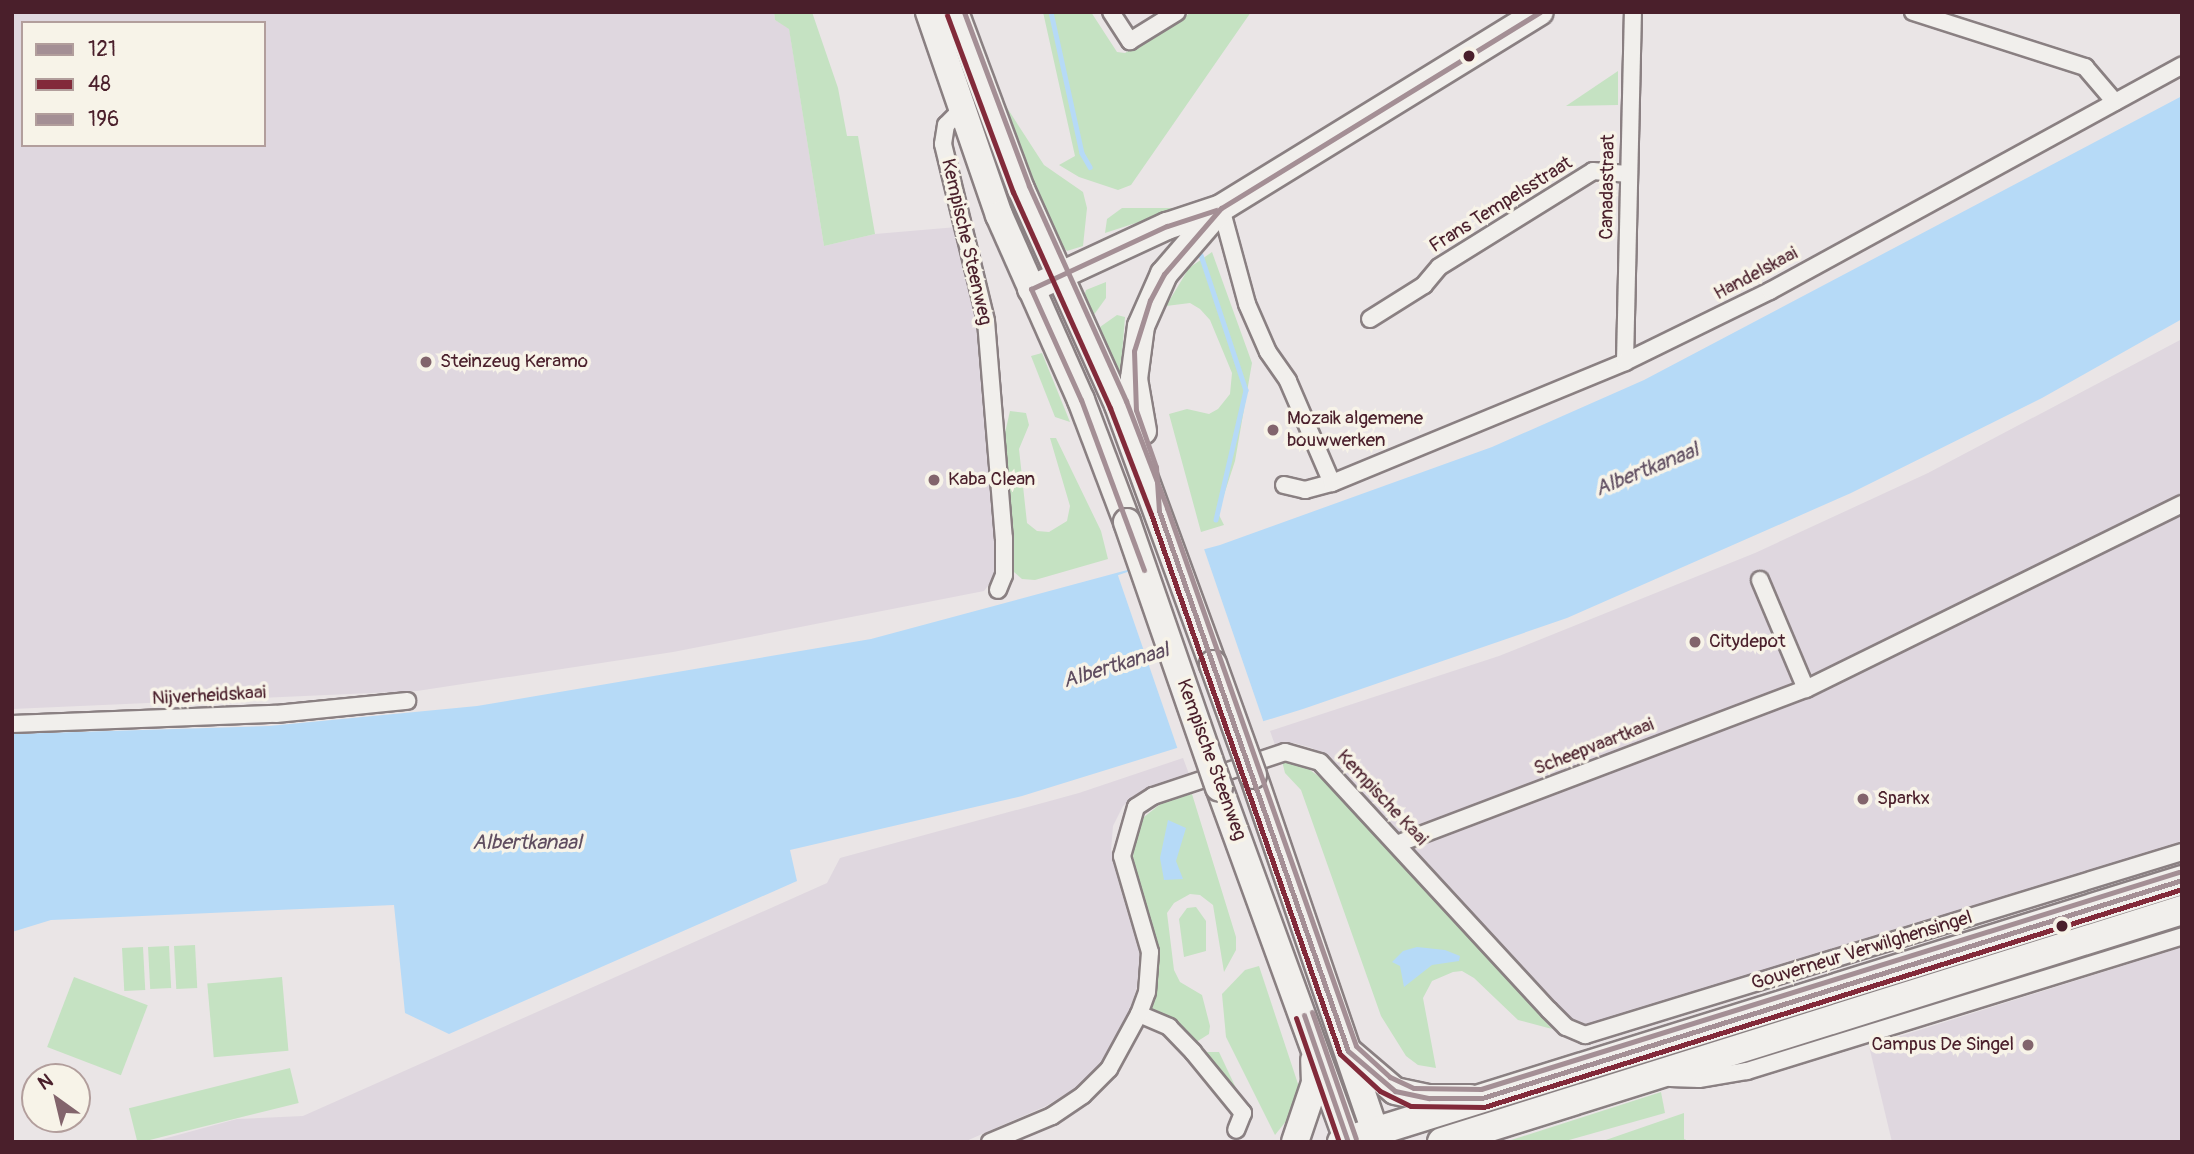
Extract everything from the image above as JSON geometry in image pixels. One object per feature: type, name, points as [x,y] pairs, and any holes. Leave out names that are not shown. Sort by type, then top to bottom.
[{"type":"highway","name":"Gouverneur Verwilghensingel","points":[[1346,1141],[1378,1137],[1482,1098],[2182,880]]},
{"type":"highway","points":[[1442,1142],[2182,911]]},
{"type":"main road","name":"Kempische Steenweg","points":[[929,12],[1061,274],[1159,511],[1378,1137]]},
{"type":"main road","name":"Kempische Steenweg","points":[[955,12],[973,103],[982,167],[1031,289],[1081,400],[1127,522],[1219,787],[1313,1041],[1346,1141]]},
{"type":"main road","points":[[1031,289],[1221,208],[1533,14]]},
{"type":"main road","points":[[1159,511],[1156,467],[1136,410],[1134,351],[1150,300],[1164,274],[1221,208]]},
{"type":"main road","points":[[1295,1142],[1315,1083],[1313,1041]]},
{"type":"main road","points":[[1348,1051],[1395,1091],[1429,1098],[1482,1098]]},
{"type":"street","points":[[1111,12],[1130,41],[1177,12]]},
{"type":"street","name":"Canadastraat","points":[[1625,362],[1633,12]]},
{"type":"street","points":[[1913,12],[2085,67],[2115,102]]},
{"type":"street","name":"Handelskaai","points":[[1284,485],[1305,490],[1332,483],[1625,362],[1770,291],[2182,65]]},
{"type":"street","name":"Kempische Steenweg","points":[[973,103],[946,125],[943,144],[986,321],[1004,538],[1004,575],[998,590]]},
{"type":"street","points":[[949,170],[958,157],[968,156],[982,167]]},
{"type":"street","name":"Frans Tempelsstraat","points":[[1370,319],[1424,285],[1439,267],[1593,172],[1629,174]]},
{"type":"street","points":[[1221,208],[1247,304],[1268,352],[1288,381],[1332,483]]},
{"type":"street","name":"Scheepvaartkaai","points":[[1396,844],[1806,689],[2182,504]]},
{"type":"street","points":[[1760,580],[1806,689]]},
{"type":"street","name":"Nijverheidskaai","points":[[12,724],[276,714],[407,701]]},
{"type":"street","name":"Kempische Kaai","points":[[990,1142],[1052,1116],[1083,1095],[1109,1069],[1139,1014],[1147,992],[1150,952],[1122,856],[1136,807],[1153,796],[1285,752],[1320,762],[1549,1010]]},
{"type":"street","name":"Gouverneur Verwilghensingel","points":[[1549,1010],[1575,1033],[1596,1033],[2182,852]]},
{"type":"street","points":[[1653,1077],[1699,1079],[1746,1070],[2182,936]]},
{"type":"street","points":[[1139,1014],[1169,1027],[1193,1052],[1243,1113],[1236,1130]]},
{"type":"shaded area","points":[[12,12],[774,12],[775,20],[789,28],[824,246],[875,234],[957,227],[973,272],[997,574],[984,591],[673,652],[417,691],[12,709]]},
{"type":"shaded area","points":[[2182,339],[2182,848],[1589,1030],[1568,1021],[1335,765],[1312,748],[1294,743],[1275,745],[1270,731],[1499,656],[1755,553],[1928,473]]},
{"type":"shaded area","points":[[1183,758],[1189,774],[1140,792],[1123,806],[1113,826],[1111,850],[1131,906],[1141,954],[1137,987],[1125,1024],[1105,1060],[1079,1086],[1046,1106],[964,1142],[152,1142],[237,1119],[303,1116],[827,883],[840,858],[1079,793]]},
{"type":"shaded area","name":"Campus De Singel","points":[[2182,947],[2182,1142],[1892,1142],[1869,1046]]},
{"type":"green space","points":[[774,12],[812,12],[838,88],[847,136],[858,136],[875,234],[824,246],[789,29],[775,20]]},
{"type":"green space","points":[[1043,12],[1091,12],[1117,52],[1125,53],[1192,12],[1251,12],[1131,185],[1118,190],[1079,177],[1059,165],[1075,156]]},
{"type":"green space","points":[[1618,71],[1618,105],[1566,106]]},
{"type":"green space","points":[[993,86],[1044,165],[1083,192],[1087,208],[1083,246],[1067,251],[1055,238]]},
{"type":"green space","points":[[1122,208],[1182,208],[1105,233],[1107,219]]},
{"type":"green space","points":[[1212,252],[1252,363],[1235,461],[1218,513],[1224,525],[1201,532],[1169,414],[1187,409],[1209,414],[1218,409],[1230,394],[1232,373],[1210,320],[1200,309],[1190,303],[1166,306],[1189,268]]},
{"type":"green space","points":[[1106,282],[1106,298],[1093,316],[1084,297],[1086,290]]},
{"type":"green space","points":[[1117,315],[1125,317],[1120,379],[1100,327]]},
{"type":"green space","points":[[1042,353],[1070,422],[1055,417],[1031,356]]},
{"type":"green space","points":[[1010,411],[1026,413],[1029,425],[1019,449],[1027,523],[1037,531],[1049,532],[1067,521],[1070,506],[1050,438],[1056,438],[1101,531],[1108,559],[1035,580],[1022,579],[1014,572],[1004,437]]},
{"type":"green space","points":[[1282,761],[1299,762],[1332,786],[1552,1029],[1518,1020],[1474,978],[1462,971],[1453,972],[1432,981],[1423,998],[1436,1068],[1418,1065],[1406,1056],[1381,1016],[1301,790],[1285,773]]},
{"type":"green space","points":[[1192,794],[1236,937],[1236,950],[1224,972],[1213,905],[1200,895],[1190,894],[1174,903],[1167,913],[1174,970],[1180,982],[1202,995],[1210,1026],[1209,1034],[1193,1044],[1148,1007],[1157,953],[1133,857],[1136,836],[1144,817],[1163,802]]},
{"type":"green space","points":[[1196,907],[1206,921],[1206,951],[1184,957],[1179,919],[1187,908]]},
{"type":"green space","points":[[195,945],[197,988],[176,989],[174,946]]},
{"type":"green space","points":[[169,946],[171,988],[150,989],[148,947]]},
{"type":"green space","points":[[143,947],[145,990],[124,991],[122,948]]},
{"type":"green space","points":[[1259,966],[1299,1087],[1299,1105],[1275,1135],[1226,1037],[1222,994],[1245,970]]},
{"type":"green space","points":[[74,977],[148,1005],[121,1075],[47,1047]]},
{"type":"green space","points":[[282,977],[288,1051],[214,1057],[207,984]]},
{"type":"green space","points":[[1201,1052],[1219,1052],[1243,1103]]},
{"type":"green space","points":[[290,1068],[299,1103],[142,1142],[137,1142],[129,1108]]},
{"type":"green space","points":[[1661,1092],[1665,1113],[1562,1142],[1505,1142]]},
{"type":"green space","points":[[1684,1113],[1684,1139],[1691,1142],[1600,1142]]},
{"type":"water","name":"Albertkanaal","points":[[2182,96],[2182,319],[2042,398],[1851,493],[1567,618],[1303,709],[1022,796],[790,850],[797,881],[449,1034],[405,1013],[394,905],[51,920],[12,932],[12,734],[269,726],[477,706],[871,639],[1220,545],[1492,447],[1644,380]]},
{"type":"water","points":[[1168,820],[1186,828],[1176,861],[1183,879],[1164,880],[1160,858]]},
{"type":"water","points":[[1417,947],[1445,950],[1460,956],[1459,961],[1432,965],[1404,987],[1400,966],[1392,962],[1403,951]]},
{"type":"pier","points":[[1203,546],[1265,725],[1179,754],[1118,575]]},
{"type":"waterway","points":[[1051,12],[1082,153],[1090,167]]},
{"type":"waterway","points":[[1201,255],[1246,390],[1216,520]]},
{"type":"transit line","name":"196","points":[[964,12],[1029,186],[1126,401],[1167,508],[1356,1046],[1390,1077],[1414,1088],[1481,1089],[2179,872]]},
{"type":"transit line","name":"121","points":[[1540,12],[1221,208],[1164,274],[1150,300],[1134,351],[1136,410],[1156,467],[1159,511],[1348,1051],[1395,1091],[1429,1098],[1482,1098],[2182,880]]},
{"type":"transit line","name":"48","points":[[947,15],[1013,192],[1110,408],[1151,514],[1340,1054],[1380,1091],[1411,1106],[1484,1107],[2182,889]]},
{"type":"transit line","name":"121","points":[[1144,570],[1081,400],[1031,289],[1167,226],[1216,210]]},
{"type":"transit line","name":"196","points":[[1312,1012],[1356,1139]]},
{"type":"transit line","name":"121","points":[[1304,1015],[1348,1142]]},
{"type":"transit line","name":"48","points":[[1296,1018],[1339,1142]]},
{"type":"place","name":"Steinzeug Keramo","points":[[426,362]]},
{"type":"place","name":"Mozaik algemene bouwwerken","points":[[1273,430]]},
{"type":"place","name":"Kaba Clean","points":[[934,480]]},
{"type":"place","name":"Citydepot","points":[[1695,642]]},
{"type":"place","name":"Sparkx","points":[[1863,799]]},
{"type":"place","name":"Campus De Singel","points":[[2028,1045]]}]
